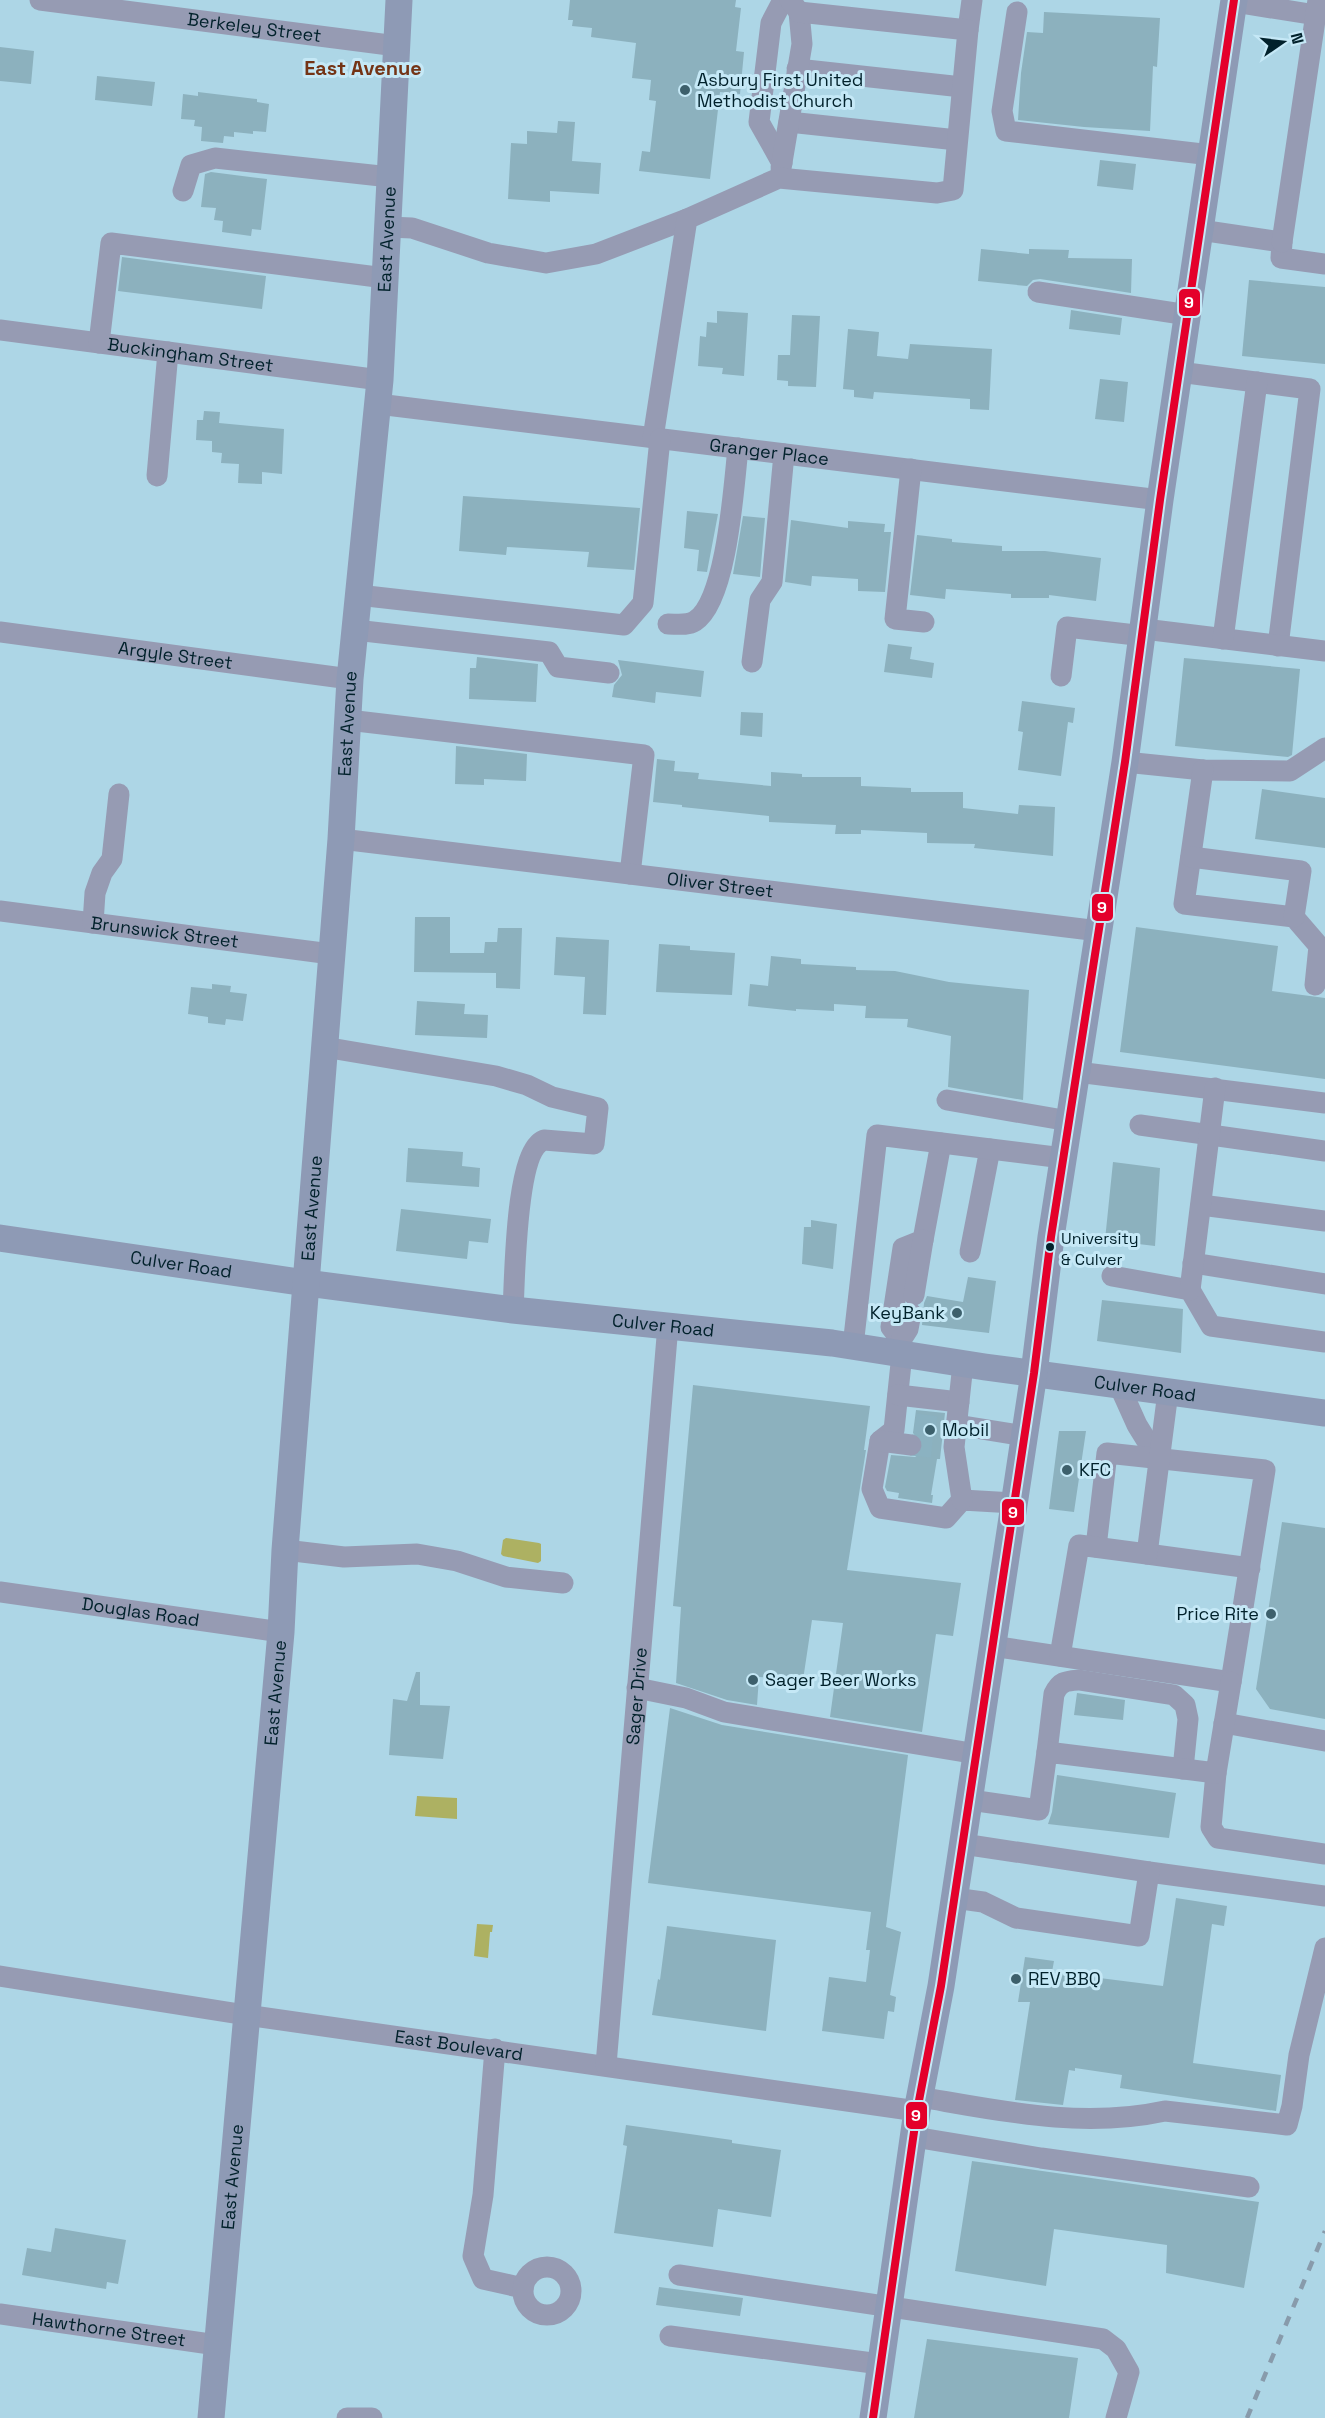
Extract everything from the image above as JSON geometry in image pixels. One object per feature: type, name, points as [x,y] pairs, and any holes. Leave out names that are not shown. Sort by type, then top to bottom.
[{"type":"main road","name":"East Avenue","points":[[211,2418],[281,1632],[285,1550],[341,839],[350,679],[379,392],[399,0]]},
{"type":"main road","points":[[873,2418],[917,2115],[970,1800],[1025,1436],[1063,1158],[1125,762],[1160,500],[1234,1]]},
{"type":"main road","name":"Culver Road","points":[[0,1238],[306,1283],[513,1310],[853,1346],[902,1347],[963,1364],[1325,1413]]},
{"type":"street","name":"Berkeley Street","points":[[40,0],[397,46]]},
{"type":"street","points":[[388,227],[412,228],[488,253],[546,262],[596,254],[687,219],[781,170],[937,193],[952,190],[972,0]]},
{"type":"street","points":[[1234,1],[1317,7],[1281,258],[1325,264]]},
{"type":"street","points":[[791,4],[968,30]]},
{"type":"street","points":[[781,170],[802,44],[791,4]]},
{"type":"street","points":[[781,170],[759,122],[771,23],[791,4]]},
{"type":"street","points":[[1017,12],[1002,111],[1006,131],[1212,156]]},
{"type":"street","points":[[798,69],[962,87]]},
{"type":"street","points":[[789,122],[957,140]]},
{"type":"street","points":[[183,191],[191,165],[215,158],[390,177]]},
{"type":"street","points":[[358,595],[624,625],[643,603],[656,438],[687,219]]},
{"type":"street","points":[[1200,230],[1282,242]]},
{"type":"street","points":[[99,343],[111,243],[385,278]]},
{"type":"street","points":[[1038,292],[1188,315]]},
{"type":"street","name":"Buckingham Street","points":[[0,330],[168,352],[379,392]]},
{"type":"street","points":[[157,476],[168,352]]},
{"type":"street","points":[[1179,372],[1318,390],[1278,646]]},
{"type":"street","points":[[1223,639],[1257,382]]},
{"type":"street","name":"Granger Place","points":[[379,392],[656,438],[1160,500]]},
{"type":"street","points":[[668,624],[683,625],[695,621],[712,597],[725,552],[738,448]]},
{"type":"street","points":[[752,662],[759,600],[772,582],[784,454]]},
{"type":"street","points":[[910,469],[895,619],[924,622]]},
{"type":"street","points":[[1061,676],[1067,627],[1223,639],[1325,651]]},
{"type":"street","points":[[355,630],[549,652],[558,667],[609,673]]},
{"type":"street","name":"Argyle Street","points":[[0,632],[350,679]]},
{"type":"street","points":[[348,720],[644,755],[630,874]]},
{"type":"street","points":[[1125,762],[1203,770],[1290,771],[1325,748]]},
{"type":"street","points":[[1203,770],[1184,904],[1294,918],[1319,946],[1315,985]]},
{"type":"street","points":[[93,923],[95,893],[102,873],[112,859],[119,794]]},
{"type":"street","name":"Oliver Street","points":[[341,839],[1099,931]]},
{"type":"street","points":[[1191,856],[1301,871],[1294,918]]},
{"type":"street","name":"Brunswick Street","points":[[0,911],[331,954]]},
{"type":"street","points":[[324,1047],[496,1076],[527,1085],[552,1097],[598,1108],[594,1144],[544,1140],[533,1149],[521,1191],[513,1310]]},
{"type":"street","points":[[1077,1072],[1325,1103]]},
{"type":"street","points":[[1215,1088],[1190,1290],[1211,1326],[1325,1342]]},
{"type":"street","points":[[947,1100],[1069,1121]]},
{"type":"street","points":[[1140,1125],[1325,1151]]},
{"type":"street","points":[[853,1346],[877,1136],[1063,1158]]},
{"type":"street","points":[[942,1143],[908,1329],[902,1347],[898,1395],[905,1423],[880,1441],[872,1490],[880,1508],[946,1518],[962,1500]]},
{"type":"street","points":[[970,1252],[990,1149]]},
{"type":"street","points":[[1201,1205],[1325,1221]]},
{"type":"street","points":[[902,1347],[891,1326],[903,1248],[923,1240]]},
{"type":"street","points":[[1193,1263],[1325,1284]]},
{"type":"street","points":[[1112,1276],[1190,1290]]},
{"type":"street","name":"Sager Drive","points":[[606,2065],[668,1325]]},
{"type":"street","points":[[962,1500],[950,1436],[960,1402],[963,1364]]},
{"type":"street","points":[[1119,1385],[1137,1425],[1158,1460]]},
{"type":"street","points":[[1147,1554],[1168,1392]]},
{"type":"street","points":[[898,1395],[960,1402]]},
{"type":"street","points":[[950,1436],[1025,1436]]},
{"type":"street","points":[[880,1441],[911,1445]]},
{"type":"street","points":[[1096,1547],[1107,1453],[1265,1470],[1216,1773],[1211,1827],[1218,1838],[1325,1854]]},
{"type":"street","points":[[962,1500],[1014,1503]]},
{"type":"street","points":[[1060,1656],[1079,1545],[1250,1568]]},
{"type":"street","points":[[285,1550],[344,1557],[417,1554],[457,1561],[506,1576],[563,1583]]},
{"type":"street","name":"Douglas Road","points":[[0,1592],[281,1632]]},
{"type":"street","points":[[992,1646],[1231,1682]]},
{"type":"street","points":[[970,1800],[1039,1810],[1054,1694],[1064,1681],[1079,1680],[1174,1695],[1185,1705],[1188,1719],[1183,1769]]},
{"type":"street","points":[[637,1688],[686,1698],[724,1712],[977,1754]]},
{"type":"street","points":[[1224,1722],[1325,1741]]},
{"type":"street","points":[[1047,1752],[1216,1773]]},
{"type":"street","points":[[963,1844],[1325,1896]]},
{"type":"street","points":[[954,1898],[983,1902],[1016,1918],[1139,1936],[1149,1872]]},
{"type":"street","points":[[917,2115],[1006,2113],[1088,2120],[1165,2111],[1287,2125],[1299,2055],[1325,1948]]},
{"type":"street","name":"East Boulevard","points":[[0,1976],[246,2014],[606,2065],[917,2115]]},
{"type":"street","points":[[495,2049],[483,2195],[473,2256],[483,2278],[523,2288]]},
{"type":"street","points":[[917,2115],[1041,2158],[1249,2187]]},
{"type":"street","points":[[679,2275],[1103,2339],[1116,2349],[1129,2373],[1116,2418]]},
{"type":"street","name":"Hawthorne Street","points":[[0,2314],[217,2345]]},
{"type":"street","points":[[670,2336],[880,2364]]},
{"type":"street","points":[[347,2418],[372,2418]]},
{"type":"shaded area","points":[[506,1538],[541,1544],[541,1561],[538,1563],[503,1556],[501,1554],[503,1540]]},
{"type":"shaded area","points":[[417,1796],[457,1798],[457,1819],[415,1816]]},
{"type":"shaded area","points":[[477,1924],[493,1925],[492,1932],[490,1932],[488,1958],[474,1956]]},
{"type":"building","name":"Asbury First United Methodist Church","points":[[570,0],[736,0],[735,7],[741,8],[736,51],[744,52],[740,94],[720,92],[710,179],[639,171],[642,151],[650,152],[656,101],[649,100],[651,80],[632,78],[636,43],[591,37],[592,28],[572,26],[573,20],[568,20]]},
{"type":"building","points":[[1044,12],[1160,18],[1157,67],[1153,66],[1150,131],[1018,120],[1027,32],[1043,33]]},
{"type":"building","points":[[0,47],[34,51],[31,84],[0,81]]},
{"type":"building","points":[[97,76],[155,82],[152,106],[95,100]]},
{"type":"building","points":[[198,92],[257,99],[257,102],[269,104],[266,132],[253,131],[253,134],[234,132],[234,137],[224,136],[223,143],[201,141],[202,127],[194,126],[195,120],[181,119],[183,94],[198,96]]},
{"type":"building","points":[[558,121],[575,122],[572,161],[601,163],[599,194],[550,191],[550,202],[508,199],[511,143],[527,144],[527,131],[557,133]]},
{"type":"building","points":[[1100,160],[1136,164],[1133,190],[1097,186]]},
{"type":"building","points":[[211,172],[267,179],[261,230],[252,229],[251,236],[222,232],[223,221],[214,220],[216,208],[201,207],[205,174]]},
{"type":"building","points":[[981,249],[1029,254],[1029,249],[1069,250],[1068,258],[1132,259],[1131,293],[1040,279],[1033,280],[1027,286],[978,281]]},
{"type":"building","points":[[122,257],[266,276],[262,309],[118,291]]},
{"type":"building","points":[[1249,280],[1325,287],[1325,364],[1242,356]]},
{"type":"building","points":[[1071,310],[1122,318],[1120,335],[1069,329]]},
{"type":"building","points":[[717,311],[748,313],[744,376],[722,374],[723,368],[698,366],[700,336],[706,337],[707,322],[717,323]]},
{"type":"building","points":[[792,315],[820,316],[816,387],[788,386],[788,381],[777,380],[778,355],[790,355]]},
{"type":"building","points":[[848,329],[879,332],[877,356],[908,359],[910,344],[992,349],[989,410],[970,409],[970,399],[874,392],[873,399],[854,397],[854,390],[843,389]]},
{"type":"building","points":[[1100,379],[1128,382],[1124,422],[1095,419]]},
{"type":"building","points":[[204,411],[220,412],[219,423],[284,429],[282,474],[262,472],[262,484],[238,483],[239,464],[221,463],[222,453],[212,452],[212,441],[196,440],[197,420],[203,420]]},
{"type":"building","points":[[463,496],[640,508],[634,570],[587,567],[589,552],[507,547],[506,555],[459,551]]},
{"type":"building","points":[[687,511],[718,514],[707,572],[697,571],[699,550],[684,548]]},
{"type":"building","points":[[743,516],[765,518],[760,577],[733,574]]},
{"type":"building","points":[[791,520],[848,528],[848,521],[885,524],[884,532],[891,532],[885,592],[858,591],[858,579],[812,576],[811,586],[785,582]]},
{"type":"building","points":[[917,535],[952,539],[952,542],[1002,546],[1002,551],[1045,551],[1101,558],[1096,601],[1049,595],[1049,598],[1011,598],[1011,594],[946,589],[945,599],[910,595]]},
{"type":"building","points":[[888,644],[912,647],[910,659],[934,663],[932,678],[884,672]]},
{"type":"building","points":[[477,657],[538,664],[536,702],[469,699],[470,668],[476,668]]},
{"type":"building","points":[[1184,658],[1300,669],[1292,755],[1288,757],[1175,746]]},
{"type":"building","points":[[618,660],[704,671],[701,697],[656,692],[655,703],[612,697],[614,685],[622,675]]},
{"type":"building","points":[[1022,701],[1075,708],[1073,723],[1068,722],[1061,776],[1018,770],[1023,732],[1018,731]]},
{"type":"building","points":[[741,712],[763,713],[762,737],[740,735]]},
{"type":"building","points":[[456,746],[527,754],[526,781],[484,779],[484,785],[455,784]]},
{"type":"building","points":[[657,759],[675,761],[674,771],[699,773],[698,779],[771,786],[771,772],[802,774],[802,777],[861,777],[861,786],[911,788],[911,792],[963,792],[963,808],[1018,814],[1019,805],[1055,807],[1053,856],[974,848],[975,844],[927,843],[927,833],[861,830],[861,834],[835,834],[836,825],[769,822],[769,816],[653,802]]},
{"type":"building","points":[[1262,789],[1325,798],[1325,848],[1255,839]]},
{"type":"building","points":[[415,917],[450,917],[450,953],[484,953],[485,942],[497,942],[498,928],[522,928],[520,989],[496,988],[496,973],[414,972]]},
{"type":"building","points":[[1136,927],[1278,946],[1272,991],[1325,998],[1325,1079],[1120,1052]]},
{"type":"building","points":[[556,937],[609,940],[606,1015],[583,1014],[585,977],[554,975]]},
{"type":"building","points":[[659,944],[690,946],[690,950],[735,953],[732,995],[656,992]]},
{"type":"building","points":[[771,956],[801,959],[801,964],[856,967],[856,970],[895,971],[949,982],[1029,990],[1023,1100],[948,1087],[951,1036],[907,1027],[908,1019],[865,1018],[866,1006],[834,1004],[834,1011],[796,1009],[796,1011],[748,1006],[750,984],[768,986]]},
{"type":"building","points":[[212,984],[231,986],[230,992],[247,994],[243,1021],[226,1019],[225,1025],[208,1023],[208,1017],[188,1014],[191,987],[212,989]]},
{"type":"building","points":[[417,1001],[465,1004],[464,1014],[488,1015],[487,1038],[415,1035]]},
{"type":"building","points":[[408,1148],[463,1152],[462,1166],[480,1168],[479,1187],[406,1182]]},
{"type":"building","points":[[1113,1162],[1160,1168],[1155,1246],[1105,1240]]},
{"type":"building","points":[[401,1209],[491,1219],[488,1243],[469,1241],[467,1259],[396,1251]]},
{"type":"building","points":[[811,1220],[837,1224],[833,1269],[802,1264],[804,1227],[811,1227]]},
{"type":"building","name":"KeyBank","points":[[968,1277],[996,1281],[989,1333],[922,1325],[927,1296],[963,1302]]},
{"type":"building","points":[[1102,1300],[1183,1309],[1181,1353],[1097,1341]]},
{"type":"building","points":[[693,1385],[870,1406],[864,1450],[866,1450],[847,1570],[961,1583],[953,1636],[936,1634],[922,1732],[830,1717],[843,1623],[812,1620],[803,1680],[759,1677],[757,1705],[727,1700],[676,1683],[681,1607],[673,1606]]},
{"type":"building","points":[[916,1410],[945,1413],[940,1459],[937,1459],[931,1495],[933,1495],[932,1503],[898,1498],[899,1493],[887,1491],[885,1487],[891,1455],[915,1457],[921,1453],[922,1440],[913,1433]]},
{"type":"building","name":"KFC","points":[[1059,1431],[1086,1431],[1074,1512],[1049,1509]]},
{"type":"building","points":[[1282,1522],[1325,1528],[1325,1719],[1270,1709],[1256,1689]]},
{"type":"building","points":[[416,1672],[420,1672],[420,1705],[450,1706],[443,1759],[389,1755],[393,1699],[407,1701]]},
{"type":"building","points":[[1077,1693],[1125,1700],[1123,1720],[1074,1715]]},
{"type":"building","points":[[670,1708],[722,1725],[908,1755],[886,1927],[901,1932],[890,1995],[896,1997],[894,2012],[888,2011],[884,2039],[822,2031],[829,1977],[866,1982],[870,1950],[866,1950],[871,1912],[648,1883]]},
{"type":"building","points":[[1057,1775],[1176,1793],[1169,1838],[1048,1824]]},
{"type":"building","points":[[1176,1898],[1227,1906],[1224,1926],[1212,1924],[1193,2063],[1281,2075],[1276,2111],[1120,2088],[1122,2075],[1075,2068],[1075,2071],[1069,2070],[1063,2105],[1015,2100],[1030,2002],[1018,2002],[1025,1957],[1054,1961],[1052,1972],[1163,1986]]},
{"type":"building","points":[[667,1926],[776,1940],[766,2031],[652,2015],[658,1979],[660,1980]]},
{"type":"building","points":[[626,2125],[732,2140],[732,2143],[781,2150],[771,2217],[718,2209],[713,2247],[614,2233],[627,2146],[623,2145]]},
{"type":"building","points":[[972,2161],[1259,2202],[1244,2288],[1166,2273],[1167,2245],[1054,2229],[1046,2286],[955,2271]]},
{"type":"building","points":[[55,2228],[126,2240],[118,2284],[107,2282],[106,2289],[22,2275],[27,2248],[51,2252]]},
{"type":"building","points":[[659,2287],[743,2298],[740,2316],[656,2305]]},
{"type":"building","points":[[927,2339],[1078,2358],[1069,2418],[914,2418]]},
{"type":"tunnel","points":[[915,1424],[944,1428]]},
{"type":"tunnel","points":[[911,1445],[941,1448]]},
{"type":"railway","points":[[1247,2418],[1325,2231]]},
{"type":"transit line","name":"9","points":[[873,2418],[917,2111],[941,1986],[1034,1373],[1051,1237],[1125,762],[1160,500],[1234,0]]},
{"type":"place","name":"Asbury First United Methodist Church","points":[[685,90]]},
{"type":"place","name":"University & Culver","points":[[1050,1247]]},
{"type":"place","name":"KeyBank","points":[[957,1313]]},
{"type":"place","name":"Mobil","points":[[930,1430]]},
{"type":"place","name":"KFC","points":[[1067,1470]]},
{"type":"place","name":"Price Rite","points":[[1271,1614]]},
{"type":"place","name":"Sager Beer Works","points":[[753,1680]]},
{"type":"place","name":"REV BBQ","points":[[1016,1979]]},
{"type":"district","name":"East Avenue","points":[[363,68]]}]
